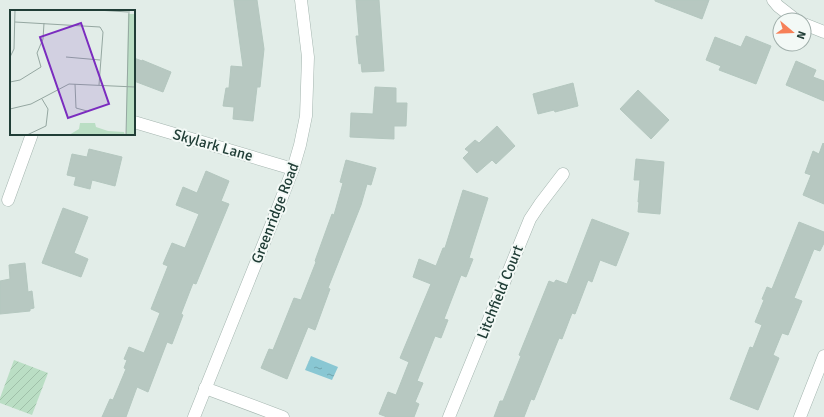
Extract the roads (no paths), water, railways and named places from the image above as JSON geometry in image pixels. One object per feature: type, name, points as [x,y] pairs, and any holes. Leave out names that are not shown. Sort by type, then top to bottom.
[{"type":"street","name":"Greenridge Road","points":[[194,417],[293,169],[300,145],[306,116],[308,86],[308,57],[301,0]]},
{"type":"street","points":[[773,0],[786,12]]},
{"type":"street","points":[[812,27],[824,32]]},
{"type":"street","name":"Skylark Lane","points":[[135,122],[293,169]]},
{"type":"street","points":[[8,200],[32,135]]},
{"type":"street","name":"Litchfield Court","points":[[449,417],[530,219],[563,174]]},
{"type":"street","points":[[800,417],[824,356]]},
{"type":"street","points":[[206,388],[283,417]]},
{"type":"water","points":[[311,356],[338,367],[332,380],[305,370]]}]
